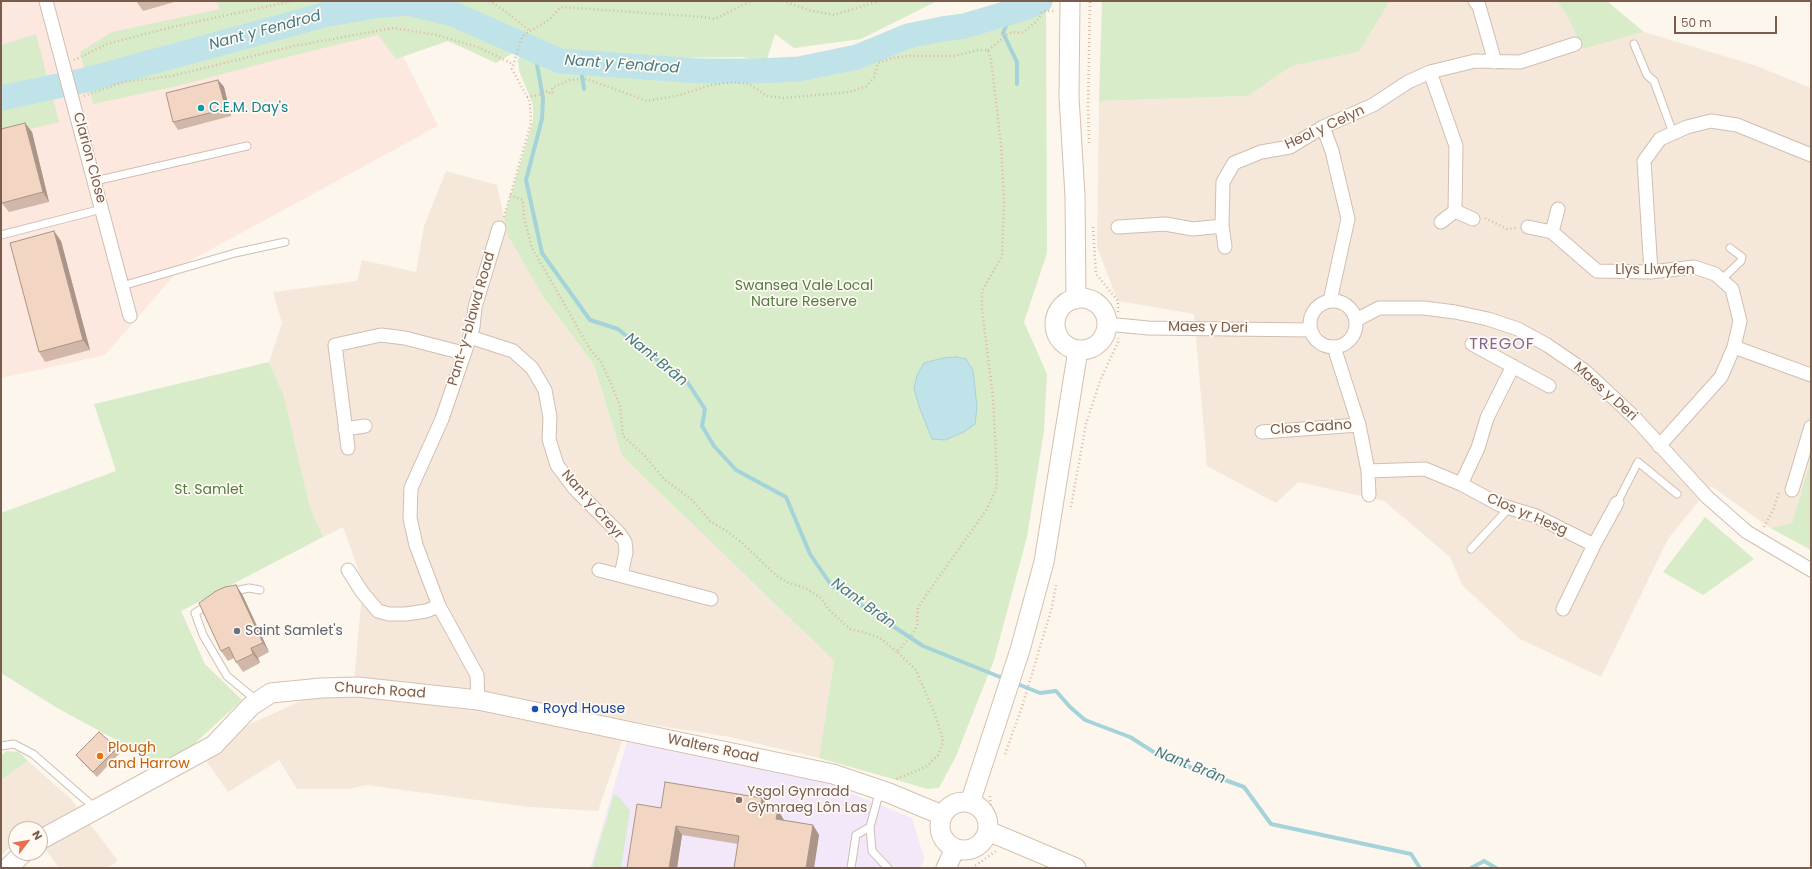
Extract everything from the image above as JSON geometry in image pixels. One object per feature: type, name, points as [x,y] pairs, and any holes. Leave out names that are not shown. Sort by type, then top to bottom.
[{"type":"main road","points":[[1070,5],[1069,97],[1075,196],[1076,299]]},
{"type":"main road","points":[[1084,298],[1097,304],[1102,310],[1106,324],[1106,331],[1098,343],[1086,350],[1069,348],[1056,334],[1054,325],[1060,308],[1068,302],[1076,299],[1084,298]]},
{"type":"main road","points":[[970,803],[1020,650],[1044,562],[1078,350]]},
{"type":"main road","name":"Church Road","points":[[48,836],[214,745],[251,706],[271,693],[358,687],[478,700]]},
{"type":"main road","name":"Walters Road","points":[[478,700],[833,774],[885,791],[942,815]]},
{"type":"main road","points":[[962,802],[970,803],[978,807],[984,813],[988,822],[988,831],[985,839],[972,849],[963,851],[955,849],[946,843],[941,835],[939,825],[942,815],[954,804],[962,802]]},
{"type":"main road","points":[[988,831],[1076,868]]},
{"type":"main road","points":[[946,868],[955,849]]},
{"type":"street","name":"Clarion Close","points":[[46,1],[130,316]]},
{"type":"street","points":[[1475,1],[1479,6],[1495,62]]},
{"type":"street","name":"Heol y Celyn","points":[[1225,247],[1222,226],[1223,182],[1234,163],[1261,152],[1290,147],[1323,127],[1373,105],[1408,82],[1430,72],[1475,61],[1520,62],[1575,44]]},
{"type":"street","points":[[1430,72],[1456,146],[1455,211]]},
{"type":"street","points":[[1651,272],[1644,161],[1660,139],[1687,127],[1712,121],[1737,125],[1811,155]]},
{"type":"street","points":[[1323,127],[1332,151],[1348,219],[1330,301]]},
{"type":"street","points":[[1552,232],[1558,209]]},
{"type":"street","points":[[1455,211],[1473,219]]},
{"type":"street","points":[[1441,222],[1455,211]]},
{"type":"street","points":[[1118,226],[1165,224],[1193,229],[1222,226]]},
{"type":"street","name":"Llys Llwyfen","points":[[1528,227],[1552,232],[1597,271],[1651,272],[1694,267],[1715,274],[1732,289],[1740,321],[1734,347],[1722,377],[1659,446]]},
{"type":"street","name":"Pant-y-blawd Road","points":[[478,700],[477,675],[439,606],[416,545],[410,518],[411,488],[442,419],[473,327],[475,307],[499,228]]},
{"type":"street","points":[[1330,301],[1341,302],[1350,308],[1356,320],[1356,330],[1352,338],[1344,345],[1334,348],[1320,344],[1312,334],[1310,322],[1313,312],[1320,304],[1330,301]]},
{"type":"street","name":"Maes y Deri","points":[[1356,320],[1379,308],[1424,308],[1455,312],[1482,318],[1518,329],[1547,345],[1585,371],[1635,418],[1659,446],[1707,496],[1757,539],[1811,570]]},
{"type":"street","name":"Maes y Deri","points":[[1106,324],[1148,328],[1311,330]]},
{"type":"street","points":[[348,448],[335,345],[381,335],[405,338],[463,353]]},
{"type":"street","name":"Nant y Creyr","points":[[470,336],[513,351],[532,368],[545,390],[550,417],[548,439],[557,465],[576,489],[619,533],[625,542],[626,552],[621,575]]},
{"type":"street","points":[[1472,344],[1549,386]]},
{"type":"street","points":[[1734,347],[1811,376]]},
{"type":"street","points":[[1334,348],[1359,425],[1368,471],[1369,496]]},
{"type":"street","points":[[1461,484],[1478,448],[1487,418],[1513,366]]},
{"type":"street","name":"Clos Cadno","points":[[1262,432],[1359,425]]},
{"type":"street","points":[[345,430],[365,426]]},
{"type":"street","points":[[1792,490],[1811,427]]},
{"type":"street","name":"Clos yr Hesg","points":[[1368,471],[1425,469],[1461,484],[1500,505],[1536,516],[1594,545]]},
{"type":"street","points":[[1563,609],[1594,545],[1617,503]]},
{"type":"street","points":[[348,570],[362,592],[378,611],[389,614],[406,614],[426,611],[439,606]]},
{"type":"street","points":[[599,570],[711,599]]},
{"type":"lane","points":[[1634,44],[1647,75],[1654,82],[1673,133]]},
{"type":"lane","points":[[95,181],[247,146]]},
{"type":"lane","points":[[1,235],[102,209]]},
{"type":"lane","points":[[122,286],[235,253],[285,242]]},
{"type":"lane","points":[[1721,280],[1741,261],[1742,257],[1730,248]]},
{"type":"lane","points":[[1617,503],[1638,462],[1677,494]]},
{"type":"lane","points":[[1471,549],[1509,508]]},
{"type":"lane","points":[[258,702],[227,676],[203,635],[195,613],[226,592],[249,588],[260,590]]},
{"type":"lane","points":[[1,746],[14,744],[34,754],[96,809]]},
{"type":"lane","points":[[885,791],[870,827],[872,851],[888,868]]},
{"type":"lane","points":[[851,868],[856,835],[870,827]]},
{"type":"path","points":[[63,64],[88,54],[107,44],[172,26],[293,1]]},
{"type":"path","points":[[489,1],[505,11],[530,31]]},
{"type":"path","points":[[499,228],[531,124],[530,102],[512,69],[516,52],[522,37],[549,20],[560,7],[715,19],[751,1]]},
{"type":"path","points":[[783,1],[808,10],[834,15],[879,1]]},
{"type":"path","points":[[527,97],[539,95],[548,91],[551,94],[553,92],[552,88],[558,85],[570,80],[581,79],[587,79],[648,101],[680,95],[711,85],[733,82],[749,84],[767,96],[784,98],[850,92],[866,86],[874,76],[878,63],[892,58],[910,56],[954,56],[978,50],[988,50],[995,46],[1002,38],[1013,32],[1021,33],[1037,21],[1043,11],[1070,5]]},
{"type":"path","points":[[73,98],[124,82],[172,76],[294,46],[393,28],[437,35],[480,48],[513,64]]},
{"type":"path","points":[[897,652],[913,634],[917,626],[918,608],[922,601],[987,509],[996,489],[997,475],[993,397],[982,309],[982,291],[1002,256],[1004,201],[1001,144],[991,60],[988,50]]},
{"type":"path","points":[[510,195],[523,200],[524,218],[532,248],[590,348],[601,362],[620,406],[623,436],[643,454],[664,479],[692,500],[710,521],[741,542],[777,576],[805,588],[821,598],[829,610],[850,629],[880,638],[897,652],[906,663],[916,670],[934,712],[942,736],[943,744],[938,755],[926,767],[893,780],[885,791]]},
{"type":"path","points":[[1473,219],[1481,216],[1507,229],[1528,227]]},
{"type":"path","points":[[1757,539],[1774,508],[1780,490],[1792,490]]},
{"type":"shaded area","points":[[1,1],[375,1],[438,126],[184,264],[105,355],[1,378]]},
{"type":"shaded area","points":[[1390,1],[1557,1],[1566,14],[1583,49],[1644,32],[1754,65],[1811,88],[1811,459],[1792,523],[1770,528],[1711,486],[1668,539],[1601,677],[1520,639],[1462,585],[1450,557],[1384,501],[1298,482],[1276,503],[1207,466],[1194,314],[1118,301],[1097,247],[1099,101],[1248,96],[1292,66],[1359,52]]},
{"type":"shaded area","points":[[446,171],[497,185],[508,236],[542,295],[594,365],[622,456],[834,661],[819,758],[730,737],[629,721],[598,811],[529,807],[366,785],[349,789],[297,789],[279,760],[228,792],[205,759],[248,725],[303,700],[354,680],[363,583],[343,527],[323,537],[310,507],[284,396],[269,362],[282,323],[273,292],[357,281],[362,260],[416,272],[424,226]]},
{"type":"shaded area","name":"Ysgol Gynradd Gymraeg Lôn Las","points":[[627,742],[826,783],[912,818],[924,858],[921,868],[590,868]]},
{"type":"shaded area","points":[[28,761],[71,799],[118,861],[108,868],[59,868],[48,853],[48,821],[8,821],[8,849],[1,856],[1,780]]},
{"type":"green space","points":[[216,1],[937,1],[861,39],[794,48],[775,34],[766,62],[743,57],[600,59],[552,53],[530,43],[496,63],[448,41],[396,59],[378,35],[173,87],[93,104],[80,52],[112,32],[220,9]]},
{"type":"green space","points":[[1102,1],[1390,1],[1359,52],[1292,66],[1248,96],[1099,101]]},
{"type":"green space","points":[[1557,1],[1607,1],[1644,32],[1583,49],[1566,14]]},
{"type":"green space","name":"Swansea Vale Local Nature Reserve","points":[[1046,4],[1047,253],[1024,322],[1047,374],[1044,431],[1027,537],[994,660],[956,756],[939,788],[928,789],[819,758],[834,661],[622,456],[594,365],[542,295],[508,236],[504,218],[533,121],[533,104],[519,71],[518,59],[529,51],[561,64],[715,74],[777,74],[830,67],[881,54],[914,39],[961,31],[1010,18]]},
{"type":"green space","points":[[36,34],[59,122],[1,136],[1,45]]},
{"type":"green space","name":"St. Samlet","points":[[269,362],[284,396],[310,507],[323,537],[181,611],[205,664],[242,700],[182,755],[155,761],[59,709],[1,673],[1,513],[116,471],[94,404]]},
{"type":"green space","points":[[1811,459],[1811,550],[1770,528],[1792,523]]},
{"type":"green space","points":[[1705,517],[1754,559],[1703,595],[1663,572]]},
{"type":"green space","points":[[6,751],[19,752],[28,761],[1,780],[1,756]]},
{"type":"green space","points":[[614,794],[619,797],[630,811],[621,868],[592,868]]},
{"type":"water","points":[[956,357],[966,359],[973,370],[977,407],[975,424],[964,432],[945,440],[932,439],[914,389],[917,375],[924,363],[943,358]]},
{"type":"building","name":"C.E.M. Day's","points":[[218,80],[226,109],[173,122],[166,93]]},
{"type":"building","points":[[25,123],[43,192],[2,203],[1,129]]},
{"type":"building","points":[[54,231],[83,340],[39,352],[10,243]]},
{"type":"building","name":"Saint Samlet's","points":[[236,585],[263,643],[251,648],[253,654],[236,662],[229,647],[221,651],[199,603],[216,591],[225,587]]},
{"type":"building","name":"Plough and Harrow","points":[[99,732],[117,748],[93,772],[76,755]]},
{"type":"building","points":[[665,782],[762,798],[760,807],[778,810],[776,819],[813,825],[806,868],[734,868],[739,836],[676,826],[669,868],[627,868],[637,804],[661,808]]},
{"type":"waterway","name":"Nant y Fendrod","points":[[1,98],[86,80],[324,15],[374,6],[408,3],[453,14],[560,61],[698,71],[759,71],[799,69],[857,57],[908,36],[964,26],[1025,8],[1040,1]]},
{"type":"waterway","points":[[1012,12],[1003,33],[1017,62],[1017,84]]},
{"type":"waterway","points":[[942,29],[943,20]]},
{"type":"waterway","name":"Nant Brân","points":[[529,48],[536,59],[543,98],[542,119],[526,180],[542,253],[590,320],[618,329],[654,358],[686,380],[705,409],[702,426],[714,446],[736,470],[786,497],[810,554],[831,585],[923,646],[1005,679]]},
{"type":"waterway","points":[[580,62],[584,89]]},
{"type":"waterway","name":"Nant Brân","points":[[1015,683],[1040,693],[1056,691],[1070,707],[1085,720],[1130,737],[1160,756],[1244,787],[1271,824],[1411,854],[1420,868]]},
{"type":"waterway","name":"Nant Brân","points":[[1471,868],[1484,861],[1496,868]]},
{"type":"place","name":"C.E.M. Day's","points":[[201,108]]},
{"type":"place","name":"Saint Samlet's","points":[[237,631]]},
{"type":"place","name":"Royd House","points":[[535,709]]},
{"type":"place","name":"Plough and Harrow","points":[[100,756]]},
{"type":"place","name":"Ysgol Gynradd Gymraeg Lôn Las","points":[[739,800]]},
{"type":"district","name":"TREGOF","points":[[1502,345]]}]
